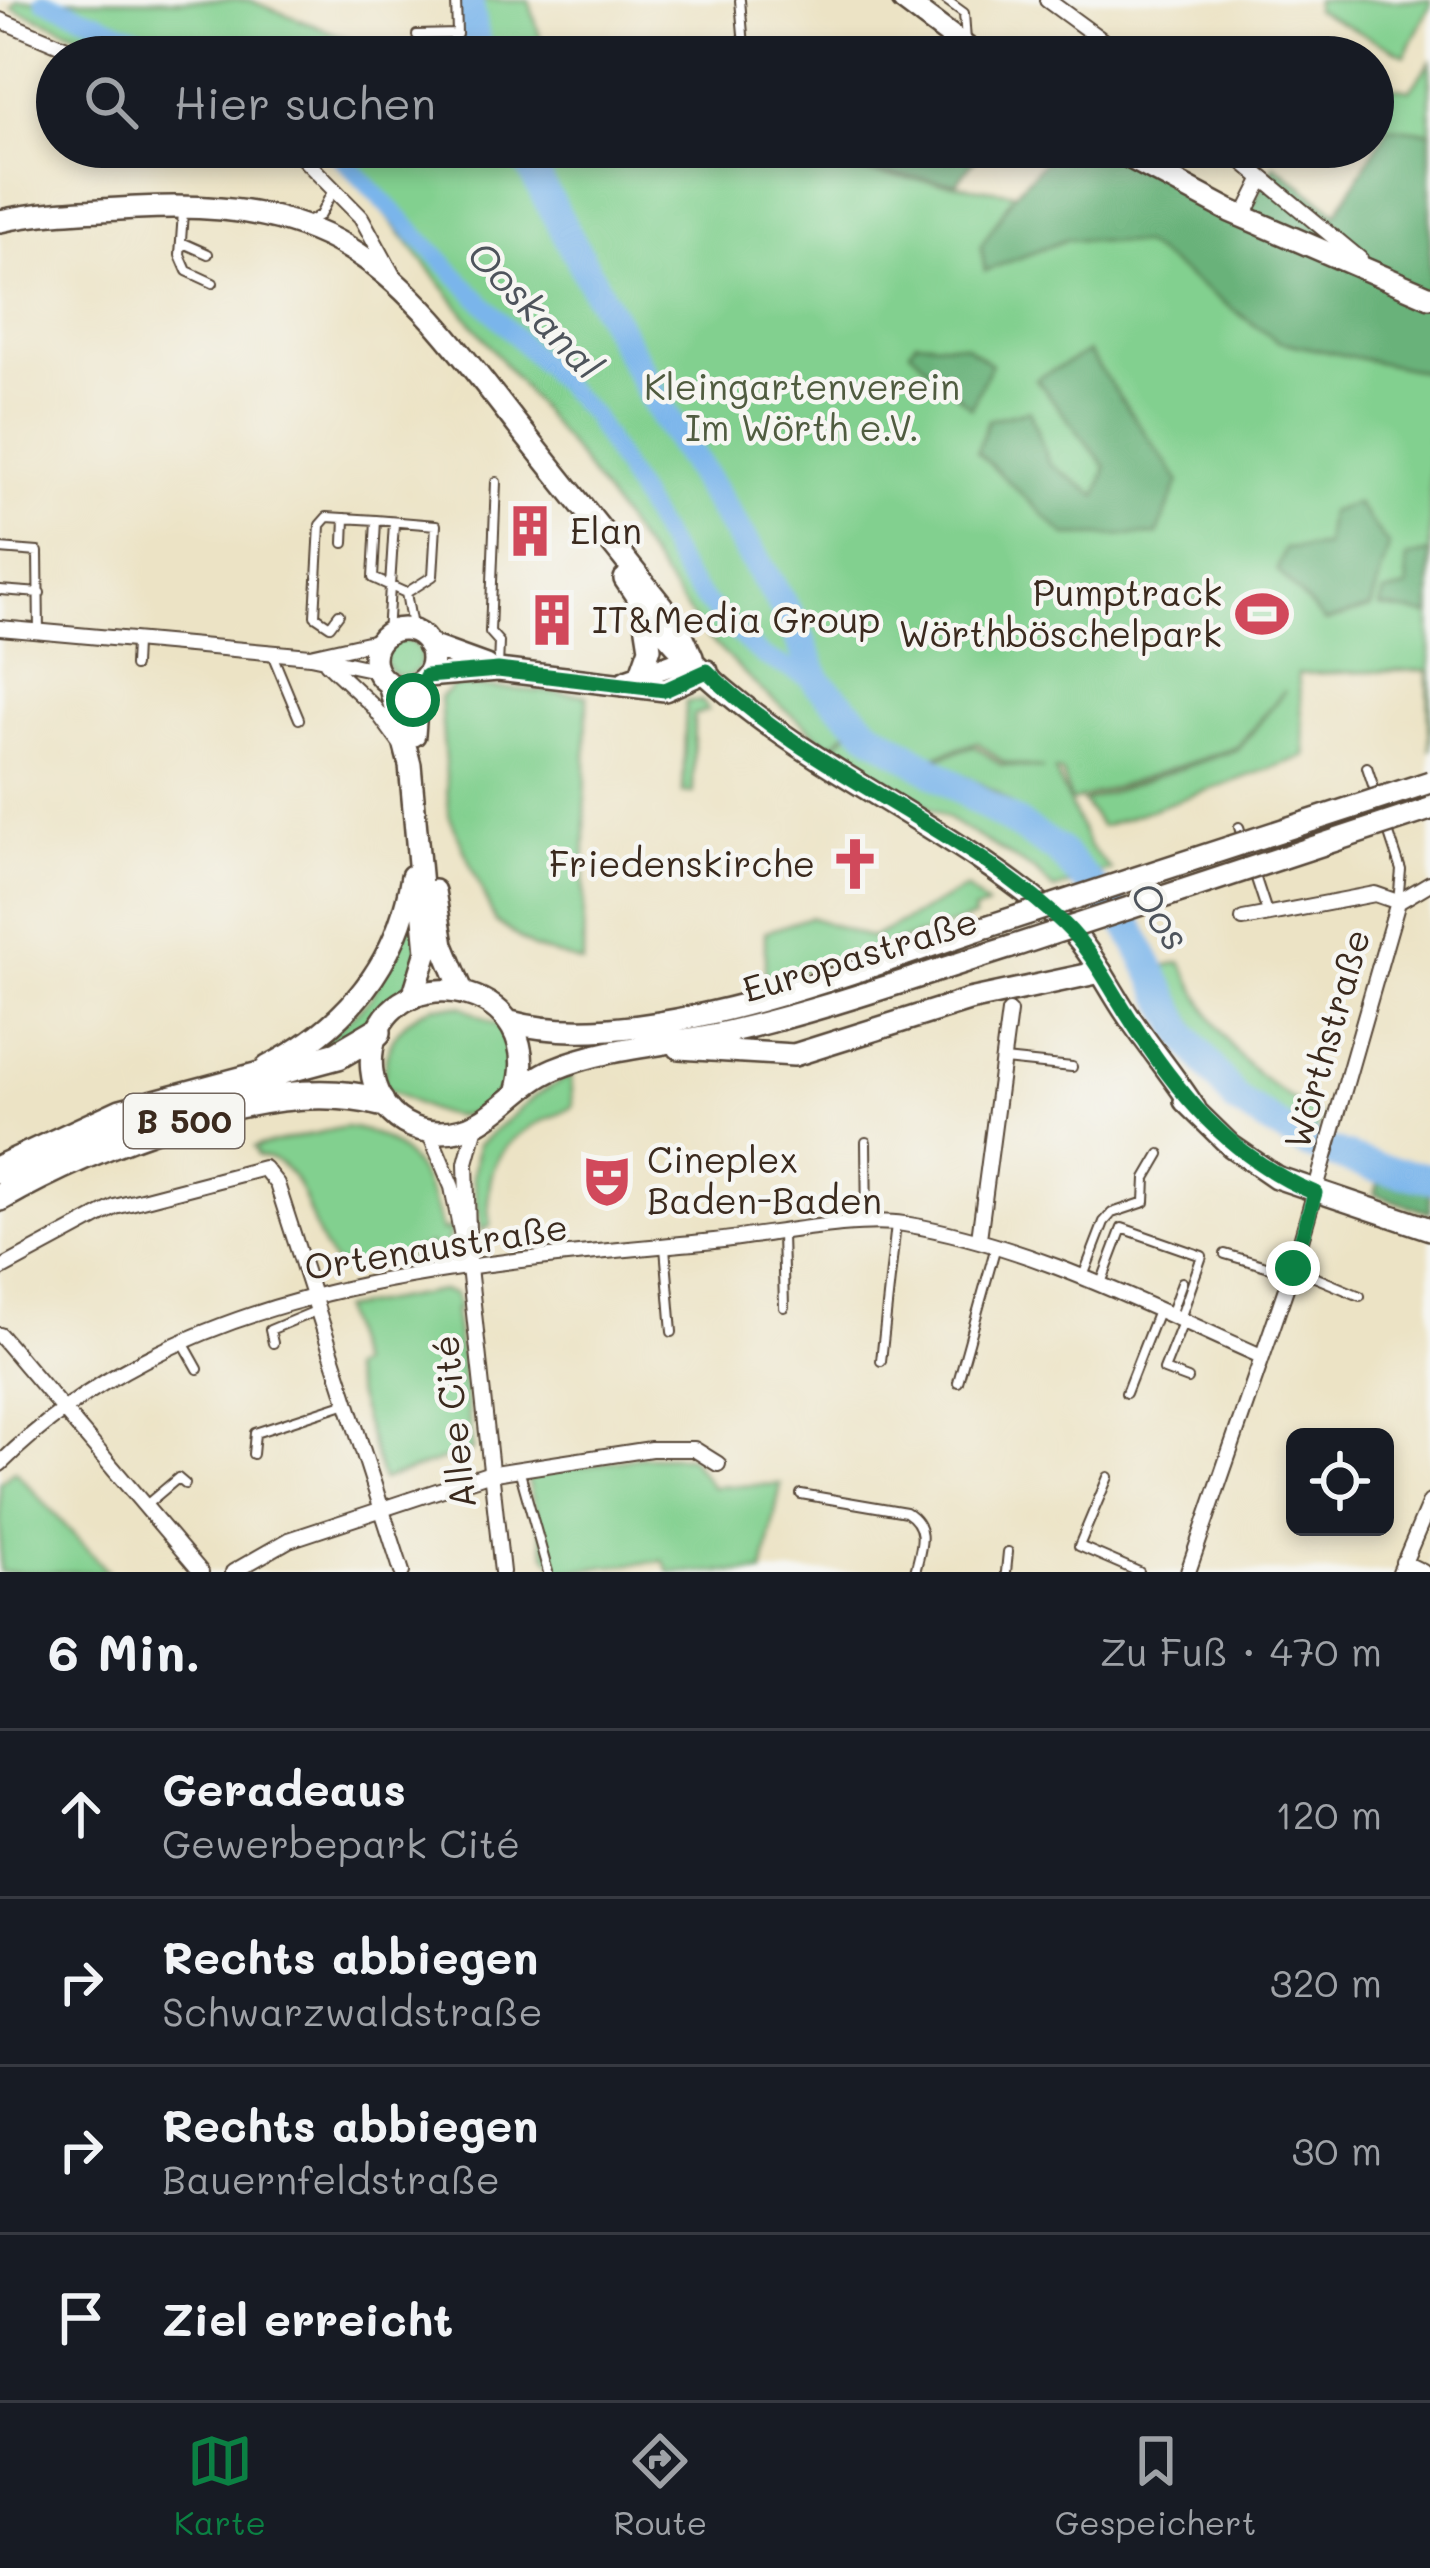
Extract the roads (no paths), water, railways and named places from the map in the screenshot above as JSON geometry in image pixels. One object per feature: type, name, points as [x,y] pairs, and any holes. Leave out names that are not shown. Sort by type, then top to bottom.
[{"type":"highway","name":"B 500","points":[[0,1169],[121,1113],[338,1055],[377,1032]]},
{"type":"highway","name":"B 500","points":[[0,1197],[91,1152],[221,1112],[303,1097],[380,1102]]},
{"type":"street","points":[[903,0],[951,36]]},
{"type":"street","points":[[1047,0],[1096,36]]},
{"type":"street","points":[[0,20],[38,36]]},
{"type":"street","points":[[314,168],[372,233],[395,279]]},
{"type":"street","points":[[1151,168],[1244,216],[1430,297]]},
{"type":"street","points":[[1247,168],[1373,270]]},
{"type":"street","points":[[1244,216],[1261,182]]},
{"type":"street","points":[[0,221],[32,214],[184,206],[262,212],[305,224],[364,255],[431,313],[610,546],[678,626],[700,664]]},
{"type":"street","points":[[610,546],[644,610],[666,637],[799,750],[1024,892],[1067,927],[1195,1109],[1251,1162],[1315,1193],[1430,1229]]},
{"type":"street","points":[[639,679],[650,648],[644,610]]},
{"type":"street","points":[[0,628],[310,656],[383,677],[422,680],[498,670]]},
{"type":"street","points":[[0,639],[32,634]]},
{"type":"street","points":[[310,656],[384,637],[421,638],[498,670],[613,693],[665,690],[700,664]]},
{"type":"street","points":[[384,637],[374,657],[410,765],[427,951],[413,997]]},
{"type":"street","points":[[421,638],[432,661],[422,680],[414,727],[423,830],[443,945],[463,993]]},
{"type":"street","points":[[327,663],[374,706],[410,765]]},
{"type":"street","points":[[613,693],[639,679],[700,664]]},
{"type":"street","name":"Europastraße","points":[[511,1022],[566,1029],[679,1017],[792,990],[1430,782]]},
{"type":"street","name":"Europastraße","points":[[517,1093],[572,1063],[798,1013],[1430,809]]},
{"type":"street","points":[[242,1079],[318,1037],[351,1008],[378,972],[398,932],[417,846]]},
{"type":"street","name":"Wörthstraße","points":[[1188,1572],[1292,1271],[1398,902],[1430,883]]},
{"type":"street","name":"Wörthstraße","points":[[1243,919],[1376,894],[1398,902]]},
{"type":"street","points":[[655,1045],[754,1057],[794,1054],[969,1000],[1101,972]]},
{"type":"street","points":[[413,997],[438,990],[463,993],[511,1022],[523,1047],[517,1093],[476,1126],[429,1132]]},
{"type":"street","name":"B 500","points":[[377,1032],[413,997]]},
{"type":"street","points":[[979,1238],[1009,1012]]},
{"type":"street","points":[[377,1032],[371,1070],[380,1102]]},
{"type":"street","name":"B 500","points":[[380,1102],[407,1124],[429,1132]]},
{"type":"street","name":"Allee Cité","points":[[476,1126],[466,1163],[469,1267],[502,1572]]},
{"type":"street","name":"Allee Cité","points":[[429,1132],[452,1187],[469,1267]]},
{"type":"street","points":[[0,1269],[115,1207],[264,1168],[278,1184],[402,1572]]},
{"type":"street","name":"Ortenaustraße","points":[[0,1465],[67,1412],[184,1342],[314,1292],[469,1267],[896,1222],[996,1244],[1261,1356]]},
{"type":"street","points":[[0,1335],[201,1572]]},
{"type":"street","points":[[233,1572],[289,1540],[380,1506],[488,1474],[651,1449],[694,1449],[718,1464]]},
{"type":"street","points":[[1423,1572],[1401,1567],[1430,1502]]},
{"type":"lane","points":[[417,35],[457,34],[456,0]]},
{"type":"lane","points":[[740,0],[744,36]]},
{"type":"lane","points":[[946,0],[964,13],[969,36]]},
{"type":"lane","points":[[964,13],[975,0]]},
{"type":"lane","points":[[305,224],[320,215],[334,187]]},
{"type":"lane","points":[[184,206],[181,242],[187,271],[213,283]]},
{"type":"lane","points":[[181,242],[208,254]]},
{"type":"lane","points":[[496,482],[490,632],[499,641],[498,670]]},
{"type":"lane","points":[[339,614],[330,626],[315,616],[320,525],[327,517],[436,525],[433,575],[406,593]]},
{"type":"lane","points":[[344,543],[345,518]]},
{"type":"lane","points":[[376,520],[373,578],[406,593],[421,638]]},
{"type":"lane","points":[[384,637],[391,601],[388,584],[394,522]]},
{"type":"lane","points":[[0,549],[38,552],[40,593],[32,634]]},
{"type":"lane","points":[[0,590],[40,593]]},
{"type":"lane","points":[[134,666],[135,643]]},
{"type":"lane","points":[[272,652],[299,718]]},
{"type":"lane","name":"Wörthstraße","points":[[1367,767],[1401,870],[1398,902]]},
{"type":"lane","points":[[1239,827],[1267,912]]},
{"type":"lane","points":[[1004,1060],[1072,1067]]},
{"type":"lane","points":[[866,1142],[867,1226]]},
{"type":"lane","points":[[1082,1280],[1104,1222],[1112,1213],[1145,1202],[1146,1178],[1160,1154]]},
{"type":"lane","points":[[880,1361],[896,1222]]},
{"type":"lane","points":[[1100,1287],[1123,1228],[1202,1256],[1126,1393]]},
{"type":"lane","points":[[782,1234],[784,1306]]},
{"type":"lane","points":[[958,1382],[996,1244]]},
{"type":"lane","points":[[664,1246],[672,1332]]},
{"type":"lane","points":[[1225,1254],[1292,1271],[1360,1296]]},
{"type":"lane","points":[[1182,1282],[1164,1370],[1188,1379]]},
{"type":"lane","points":[[273,1343],[270,1330],[279,1322],[320,1310]]},
{"type":"lane","points":[[184,1342],[198,1370]]},
{"type":"lane","points":[[254,1454],[255,1433],[348,1402]]},
{"type":"lane","points":[[313,1427],[315,1414]]},
{"type":"lane","points":[[519,1468],[548,1572]]},
{"type":"lane","points":[[1108,1477],[1079,1546],[1139,1572]]},
{"type":"lane","points":[[145,1505],[178,1478],[185,1484]]},
{"type":"lane","points":[[801,1494],[907,1512],[923,1530],[915,1572]]},
{"type":"lane","points":[[1006,1572],[1008,1552]]},
{"type":"waterway","name":"Ooskanal","points":[[44,0],[134,36]]},
{"type":"waterway","points":[[468,0],[474,36]]},
{"type":"waterway","name":"Ooskanal","points":[[351,168],[593,416],[687,580],[720,618],[761,655],[818,683]]},
{"type":"waterway","name":"Oos","points":[[531,168],[658,405],[791,618],[818,683],[870,732],[1058,850],[1130,928],[1184,1034],[1237,1101],[1307,1144],[1376,1168],[1430,1178]]},
{"type":"place","name":"Elan","points":[[530,531]]},
{"type":"place","name":"Pumptrack Wörthböschelpark","points":[[1262,614]]},
{"type":"place","name":"IT&Media Group","points":[[552,620]]},
{"type":"place","name":"Friedenskirche","points":[[855,864]]},
{"type":"place","name":"Cineplex Baden-Baden","points":[[607,1181]]},
{"type":"park label","name":"Kleingartenverein Im Wörth e.V.","points":[[802,408]]}]
